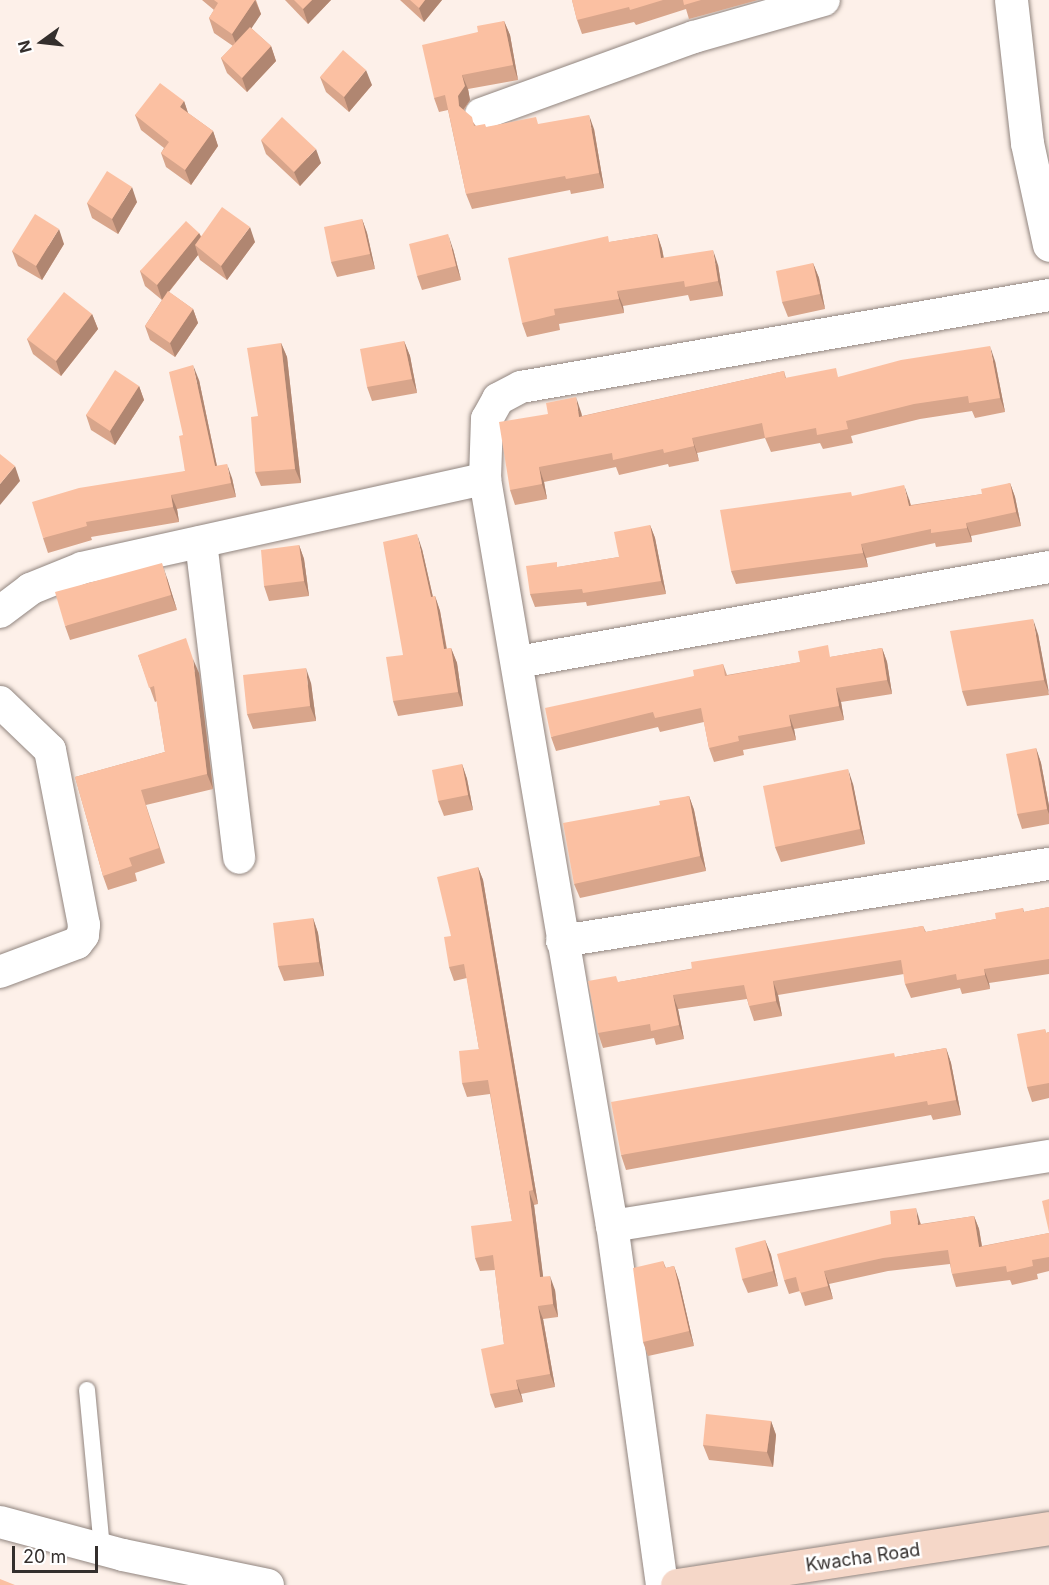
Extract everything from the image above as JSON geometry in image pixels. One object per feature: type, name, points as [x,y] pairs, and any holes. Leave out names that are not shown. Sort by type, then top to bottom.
[{"type":"main road","name":"Kwacha Road","points":[[677,1585],[1049,1528]]},
{"type":"street","points":[[481,114],[694,38],[824,0]]},
{"type":"street","points":[[1011,0],[1038,142],[1049,245]]},
{"type":"street","points":[[662,1585],[612,1227],[562,941],[518,662],[485,479],[487,419],[498,399],[521,387],[1049,295]]},
{"type":"street","points":[[0,612],[30,589],[82,568],[485,479]]},
{"type":"street","points":[[201,542],[239,858]]},
{"type":"street","points":[[518,662],[1049,567]]},
{"type":"street","points":[[0,702],[50,750],[84,925],[83,935],[77,943],[0,972]]},
{"type":"street","points":[[562,941],[1049,864]]},
{"type":"street","points":[[612,1227],[1049,1156]]},
{"type":"street","points":[[0,1522],[102,1550],[268,1585]]},
{"type":"lane","points":[[87,1390],[102,1550]]},
{"type":"building","points":[[214,0],[255,0],[232,34],[209,18],[218,3]]},
{"type":"building","points":[[294,0],[312,0],[303,9]]},
{"type":"building","points":[[410,0],[425,0],[419,8]]},
{"type":"building","points":[[572,0],[663,0],[630,10],[629,7],[577,20]]},
{"type":"building","points":[[683,0],[701,0],[684,5]]},
{"type":"building","points":[[504,21],[513,65],[462,75],[465,86],[458,96],[459,106],[472,117],[474,126],[485,124],[486,127],[536,117],[538,124],[589,115],[599,173],[566,179],[565,176],[466,194],[445,95],[434,98],[422,45],[478,32],[477,26]]},
{"type":"building","points":[[250,27],[271,46],[242,78],[221,58]]},
{"type":"building","points":[[343,50],[366,70],[344,97],[320,77]]},
{"type":"building","points":[[160,83],[184,101],[180,107],[213,131],[185,170],[161,153],[169,142],[135,115]]},
{"type":"building","points":[[282,117],[316,149],[294,172],[261,140]]},
{"type":"building","points":[[107,171],[132,187],[112,219],[87,203]]},
{"type":"building","points":[[222,207],[250,227],[221,266],[195,245]]},
{"type":"building","points":[[35,214],[59,229],[36,266],[12,251]]},
{"type":"building","points":[[362,219],[370,254],[331,262],[324,227]]},
{"type":"building","points":[[186,221],[199,233],[157,285],[140,271]]},
{"type":"building","points":[[448,234],[456,266],[417,276],[409,244]]},
{"type":"building","points":[[657,234],[661,258],[713,250],[718,281],[685,287],[684,281],[617,291],[619,299],[554,309],[555,315],[522,323],[508,258],[608,236],[609,242]]},
{"type":"building","points":[[813,263],[820,294],[782,302],[776,271]]},
{"type":"building","points":[[168,291],[193,309],[170,343],[145,326]]},
{"type":"building","points":[[64,292],[92,314],[56,361],[27,339]]},
{"type":"building","points":[[404,341],[412,379],[367,387],[360,349]]},
{"type":"building","points":[[281,343],[295,469],[255,472],[251,417],[258,416],[247,348]]},
{"type":"building","points":[[990,346],[1000,398],[969,403],[968,396],[914,404],[846,421],[848,429],[817,435],[816,428],[765,438],[762,423],[692,438],[694,446],[664,453],[663,449],[613,460],[612,453],[539,467],[542,484],[510,490],[499,422],[548,414],[546,403],[576,397],[579,417],[784,371],[785,378],[836,368],[838,377],[901,360]]},
{"type":"building","points":[[193,365],[215,466],[227,464],[231,483],[171,495],[173,507],[86,522],[87,526],[43,538],[32,502],[79,488],[185,471],[179,436],[183,435],[169,372]]},
{"type":"building","points":[[115,370],[139,386],[110,431],[86,415]]},
{"type":"building","points":[[0,454],[15,466],[0,484]]},
{"type":"building","points":[[1010,483],[1016,512],[966,523],[967,528],[931,533],[931,529],[861,544],[863,553],[731,571],[720,510],[851,492],[852,496],[904,485],[909,506],[982,494],[981,489]]},
{"type":"building","points":[[650,525],[661,581],[583,593],[582,589],[530,594],[526,566],[557,562],[557,567],[619,557],[614,532]]},
{"type":"building","points":[[417,534],[431,597],[435,596],[444,649],[451,648],[458,692],[393,701],[386,657],[403,655],[383,542]]},
{"type":"building","points":[[299,545],[304,581],[264,586],[261,550]]},
{"type":"building","points":[[162,563],[171,595],[65,626],[55,592]]},
{"type":"building","points":[[1033,619],[1044,680],[962,691],[950,631]]},
{"type":"building","points":[[186,638],[193,659],[207,774],[141,790],[159,848],[129,858],[132,866],[103,876],[75,777],[165,752],[154,686],[149,688],[138,655]]},
{"type":"building","points":[[828,645],[830,657],[882,648],[887,680],[836,688],[839,706],[789,715],[791,726],[738,736],[739,741],[709,748],[701,708],[655,718],[653,712],[551,737],[545,708],[694,676],[693,670],[723,664],[725,676],[800,662],[798,651]]},
{"type":"building","points":[[306,668],[310,706],[247,714],[243,675]]},
{"type":"building","points":[[1036,748],[1047,809],[1017,814],[1006,754]]},
{"type":"building","points":[[462,764],[468,795],[438,801],[432,770]]},
{"type":"building","points":[[848,769],[860,829],[775,847],[763,786]]},
{"type":"building","points":[[689,796],[700,856],[574,884],[563,823],[660,805],[659,801]]},
{"type":"building","points":[[478,867],[533,1190],[529,1191],[540,1277],[550,1276],[553,1304],[538,1306],[550,1374],[516,1380],[518,1389],[490,1394],[481,1349],[504,1344],[493,1255],[475,1258],[471,1226],[512,1221],[488,1080],[462,1083],[459,1051],[479,1049],[464,964],[449,967],[444,937],[451,936],[437,877]]},
{"type":"building","points":[[1049,907],[1049,959],[984,969],[985,975],[957,980],[956,974],[905,984],[901,960],[773,981],[776,1001],[749,1006],[744,985],[673,995],[679,1025],[651,1031],[650,1024],[598,1033],[588,981],[616,976],[618,982],[692,969],[691,962],[923,926],[925,932],[996,919],[995,913],[1023,908],[1023,912]]},
{"type":"building","points":[[313,918],[319,962],[278,966],[273,923]]},
{"type":"building","points":[[1045,1029],[1046,1033],[1049,1032],[1049,1083],[1027,1087],[1017,1034]]},
{"type":"building","points":[[946,1048],[956,1100],[928,1105],[927,1101],[621,1155],[611,1102],[894,1053],[895,1057]]},
{"type":"building","points":[[1049,1199],[1049,1232],[1042,1201]]},
{"type":"building","points":[[916,1208],[918,1225],[974,1216],[979,1247],[1049,1233],[1049,1257],[1032,1260],[1033,1266],[1007,1272],[1006,1266],[952,1274],[948,1250],[883,1258],[824,1271],[828,1286],[800,1293],[796,1277],[784,1280],[777,1254],[891,1224],[890,1211]]},
{"type":"building","points":[[765,1240],[773,1271],[742,1279],[735,1248]]},
{"type":"building","points":[[663,1261],[665,1268],[674,1266],[689,1331],[643,1342],[633,1268]]},
{"type":"building","points":[[706,1414],[771,1421],[767,1452],[703,1445]]},
{"type":"building","points":[[0,1579],[15,1585],[0,1585]]}]
